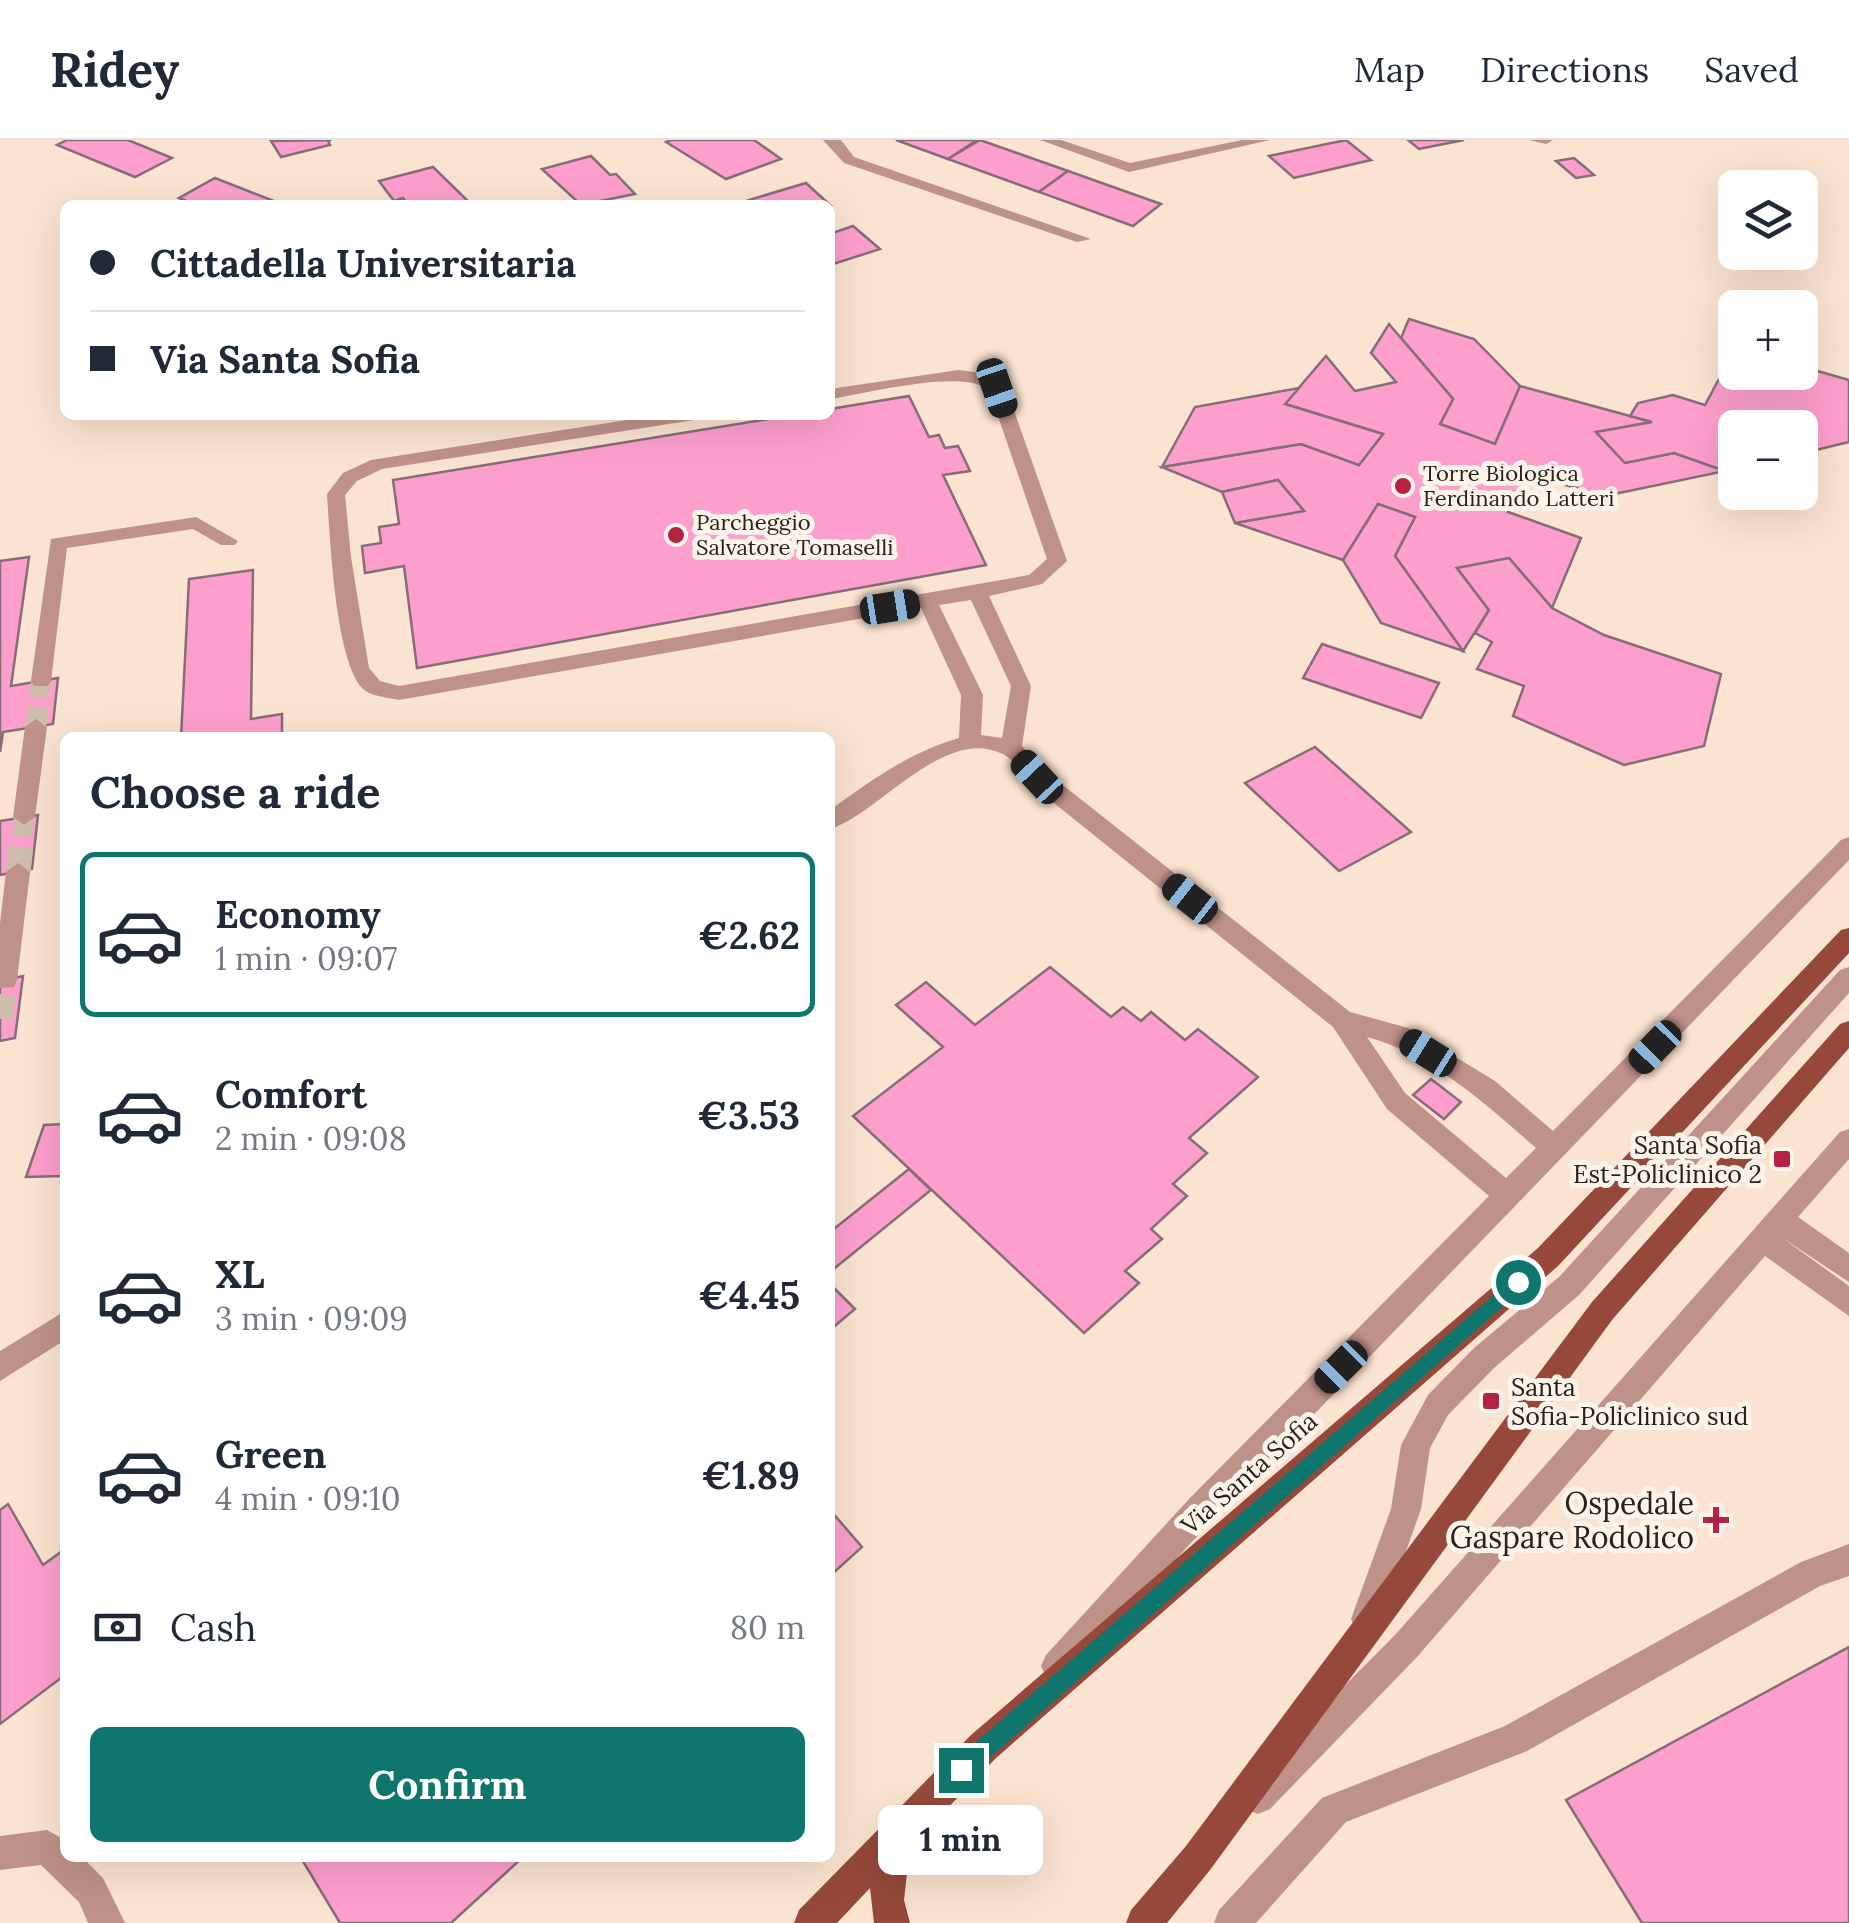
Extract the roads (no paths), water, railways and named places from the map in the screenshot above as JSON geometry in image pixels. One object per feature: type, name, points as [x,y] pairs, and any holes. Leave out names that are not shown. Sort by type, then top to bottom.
[{"type":"main road","name":"Via Santa Sofia","points":[[812,1923],[983,1747],[1548,1257],[1664,1138],[1849,936]]},
{"type":"main road","points":[[1144,1923],[1198,1858],[1602,1311],[1849,1032]]},
{"type":"main road","points":[[892,1923],[886,1900],[894,1836]]},
{"type":"street","points":[[830,140],[850,160],[1083,239]]},
{"type":"street","points":[[1047,140],[1129,168],[1263,140]]},
{"type":"street","points":[[1536,140],[1546,140]]},
{"type":"street","points":[[662,420],[377,464],[350,477],[336,494],[341,558],[359,669],[373,687],[399,694],[977,592],[1035,580],[1056,561],[997,388],[984,378],[958,375],[835,393]]},
{"type":"street","points":[[41,681],[58,542],[196,523],[228,541]]},
{"type":"street","points":[[977,592],[1020,686],[1010,748]]},
{"type":"street","points":[[928,601],[972,695],[970,742]]},
{"type":"street","points":[[24,817],[36,727]]},
{"type":"street","points":[[835,818],[929,755],[970,742],[1010,748],[1037,777],[1342,1020],[1396,1101],[1509,1197]]},
{"type":"street","points":[[983,1747],[1201,1509],[1849,846]]},
{"type":"street","points":[[5,980],[18,872]]},
{"type":"street","points":[[1360,1638],[1406,1509],[1416,1444],[1438,1405],[1484,1358],[1569,1286],[1849,977]]},
{"type":"street","points":[[1342,1020],[1398,1035],[1486,1089],[1556,1149]]},
{"type":"street","points":[[1198,1858],[1406,1646],[1849,1140]]},
{"type":"street","points":[[1772,1230],[1849,1269]]},
{"type":"street","points":[[1772,1230],[1849,1303]]},
{"type":"street","points":[[0,1366],[60,1327]]},
{"type":"street","points":[[1232,1923],[1334,1810],[1515,1740],[1812,1573],[1849,1560]]},
{"type":"street","points":[[0,1853],[46,1847],[60,1860]]},
{"type":"street","points":[[62,1862],[91,1890],[107,1923]]},
{"type":"tunnel","points":[[36,727],[41,681]]},
{"type":"tunnel","points":[[22,837],[24,817]]},
{"type":"tunnel","points":[[18,872],[22,835]]},
{"type":"tunnel","points":[[0,1019],[5,980]]},
{"type":"place","name":"Torre Biologica Ferdinando Latteri","points":[[1403,486]]},
{"type":"place","name":"Parcheggio Salvatore Tomaselli","points":[[676,535]]},
{"type":"place","name":"Santa Sofia Est-Policlinico 2","points":[[1782,1159]]},
{"type":"place","name":"Santa Sofia-Policlinico sud","points":[[1491,1401]]},
{"type":"place","name":"Ospedale Gaspare Rodolico","points":[[1716,1520]]}]
